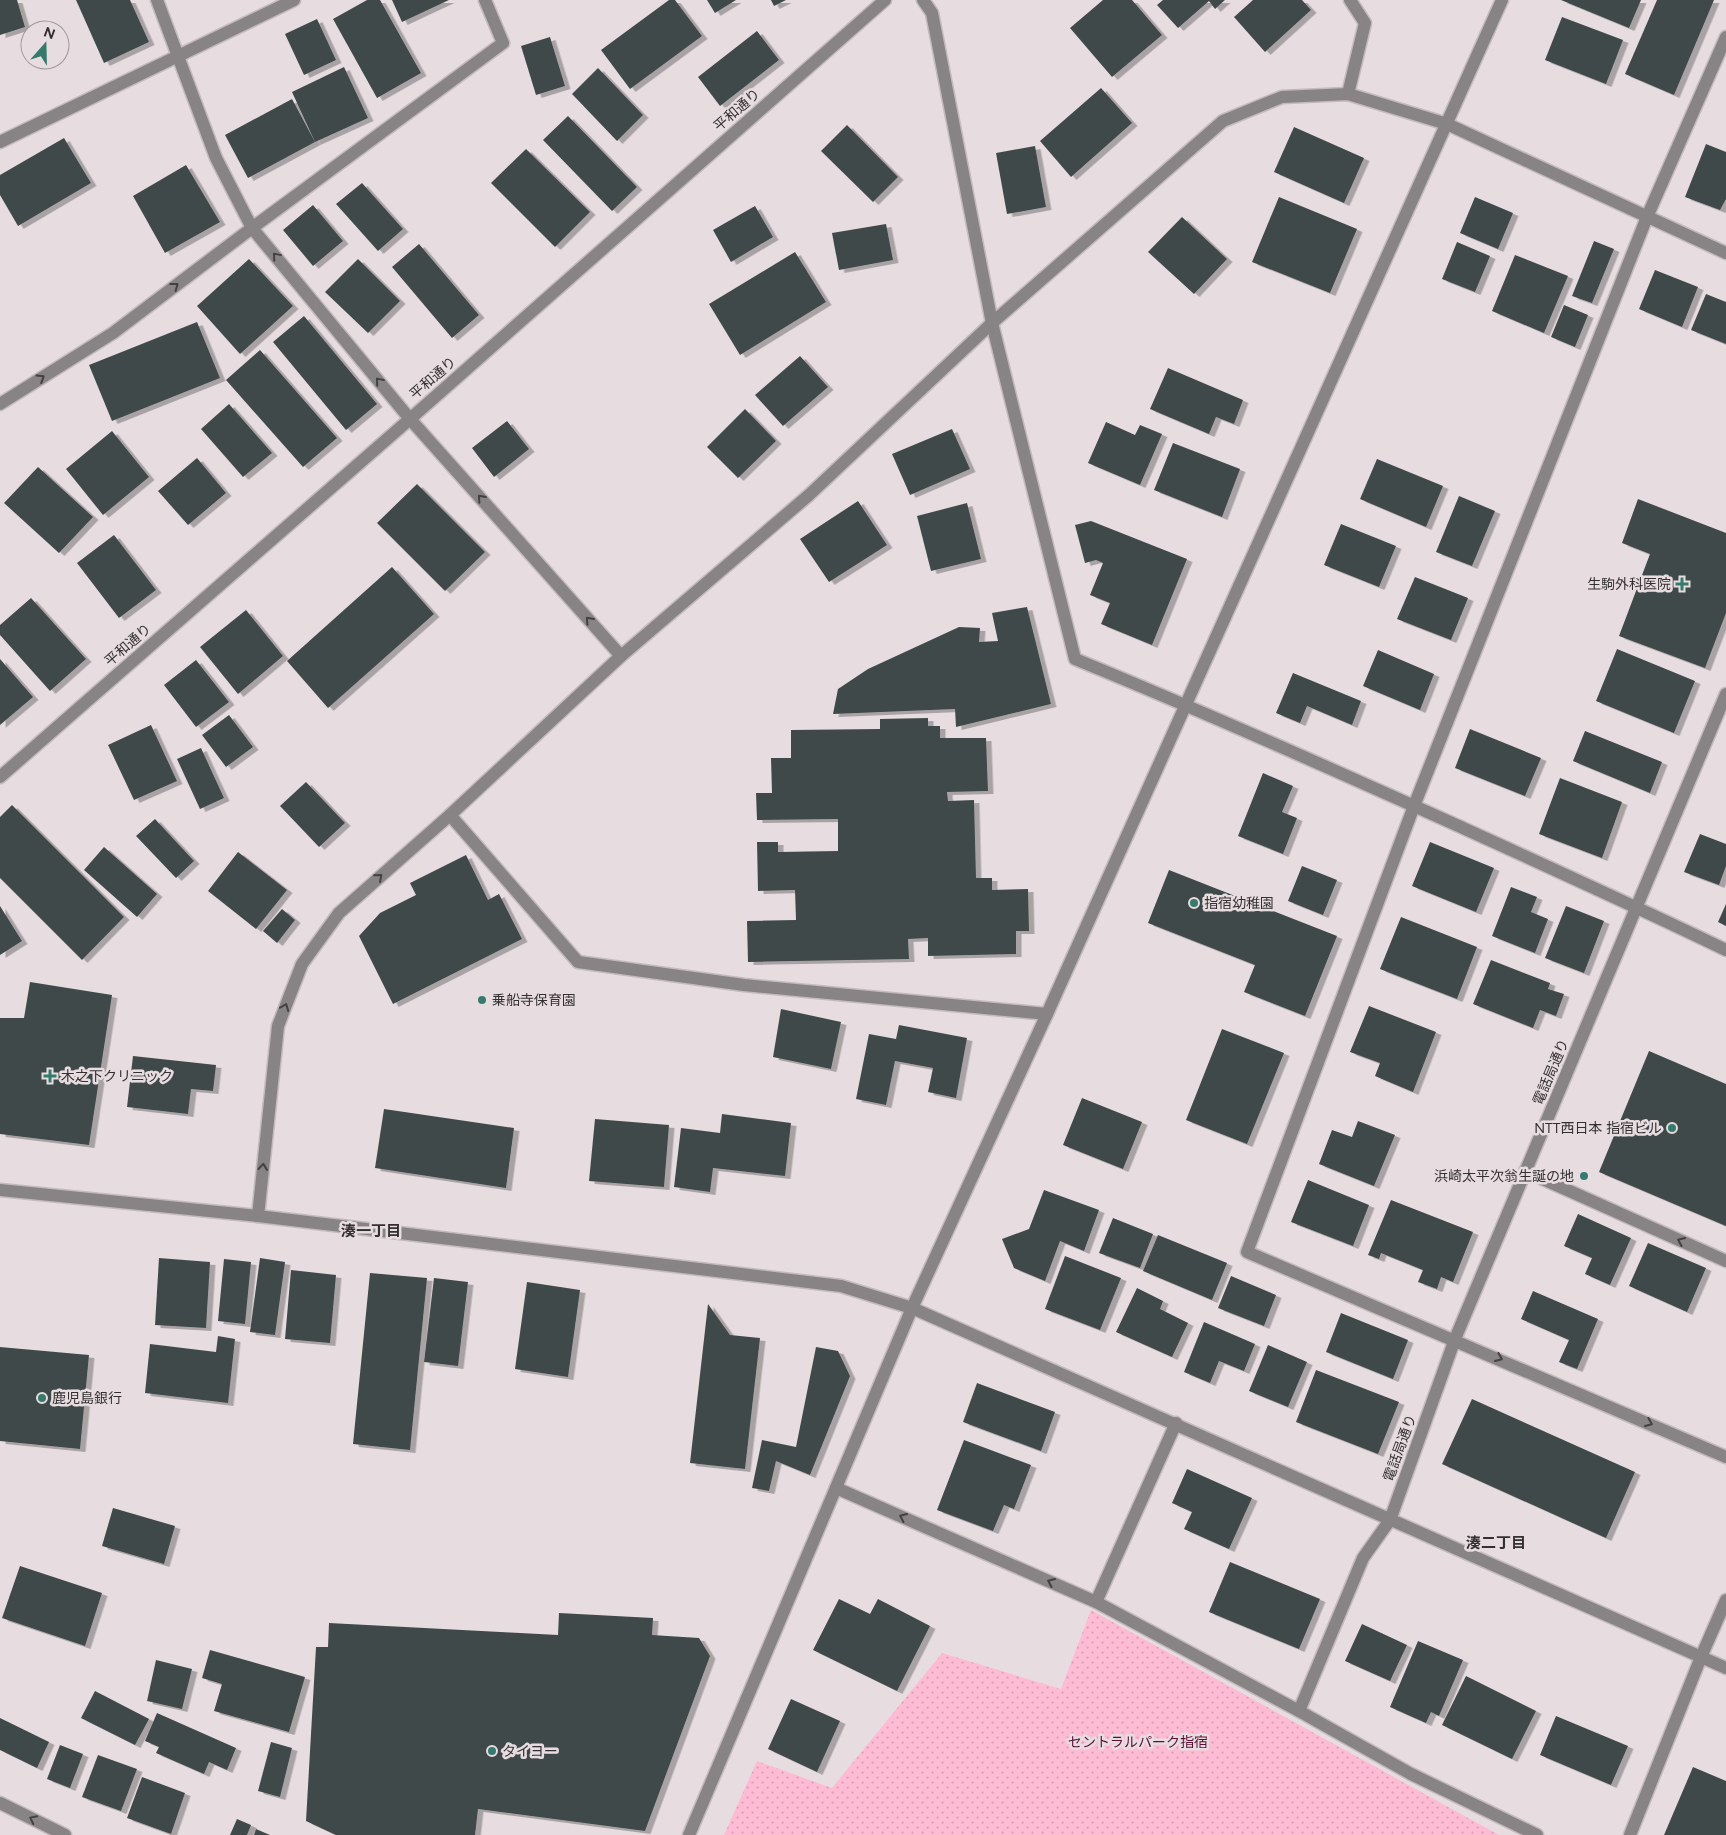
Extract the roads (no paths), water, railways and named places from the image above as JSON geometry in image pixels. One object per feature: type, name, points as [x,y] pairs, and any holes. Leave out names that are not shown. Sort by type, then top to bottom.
[{"type":"street","points":[[157,0],[216,158],[252,228],[410,419],[621,656]]},
{"type":"street","points":[[0,142],[294,0]]},
{"type":"street","points":[[0,404],[114,334],[252,228],[503,43],[485,0]]},
{"type":"street","name":"平和通り","points":[[0,777],[410,419],[884,0]]},
{"type":"street","points":[[923,0],[932,13],[992,323],[1075,659],[1186,705],[1414,806],[1638,907],[1726,950]]},
{"type":"street","points":[[1348,94],[1365,23],[1350,0]]},
{"type":"street","points":[[688,1835],[912,1308],[1047,1014],[1502,0]]},
{"type":"street","points":[[1726,38],[1647,217],[1414,806],[1247,1252],[1455,1339],[1726,1457]]},
{"type":"street","points":[[258,1216],[278,1026],[302,964],[339,913],[450,815],[621,656],[809,496],[992,323],[1223,120],[1282,97],[1348,94],[1447,124],[1726,252]]},
{"type":"street","name":"電話局通り","points":[[1299,1711],[1363,1558],[1390,1520],[1455,1339],[1726,694]]},
{"type":"street","points":[[450,815],[578,962],[744,985],[1047,1014]]},
{"type":"street","points":[[1525,1171],[1726,1261]]},
{"type":"street","points":[[0,1190],[258,1216],[841,1286],[912,1308],[1176,1423],[1390,1520],[1726,1668]]},
{"type":"street","points":[[1096,1602],[1176,1423]]},
{"type":"street","points":[[836,1488],[1096,1602],[1299,1711],[1411,1774],[1537,1835]]},
{"type":"street","points":[[1630,1835],[1701,1657],[1726,1600]]},
{"type":"street","points":[[0,1803],[65,1835]]},
{"type":"place","name":"生駒外科医院","points":[[1682,584]]},
{"type":"place","name":"指宿幼稚園","points":[[1194,903]]},
{"type":"place","name":"乗船寺保育園","points":[[482,1000]]},
{"type":"place","name":"木之下クリニック","points":[[50,1076]]},
{"type":"place","name":"NTT西日本 指宿ビル","points":[[1672,1128]]},
{"type":"place","name":"浜崎太平次翁生誕の地","points":[[1584,1176]]},
{"type":"place","name":"鹿児島銀行","points":[[42,1398]]},
{"type":"place","name":"タイヨー","points":[[492,1751]]},
{"type":"district","name":"湊一丁目","points":[[371,1231]]},
{"type":"district","name":"湊二丁目","points":[[1496,1543]]},
{"type":"park label","name":"セントラルパーク指宿","points":[[1138,1742]]}]
